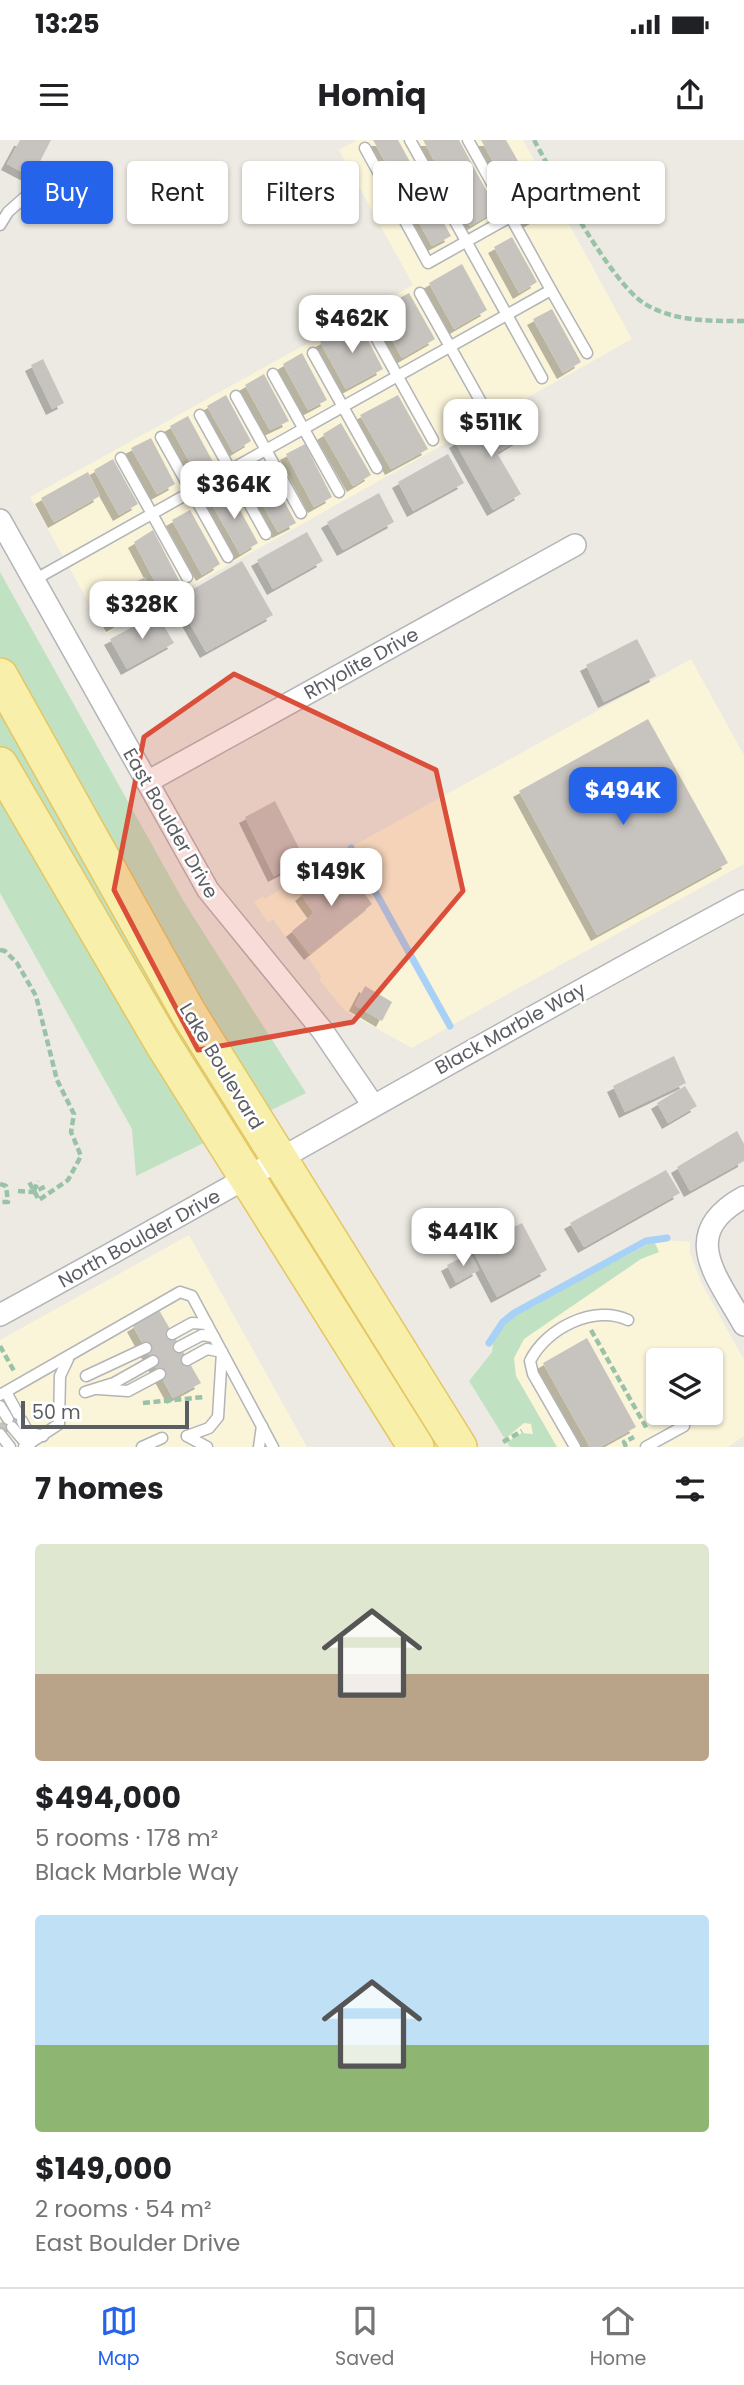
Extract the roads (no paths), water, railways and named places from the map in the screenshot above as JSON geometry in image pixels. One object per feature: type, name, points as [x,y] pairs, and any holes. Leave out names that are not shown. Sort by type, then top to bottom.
[{"type":"main road","name":"Lake Boulevard","points":[[0,676],[188,1012],[459,1447]]},
{"type":"main road","name":"Lake Boulevard","points":[[0,765],[246,1180],[416,1447]]},
{"type":"street","name":"East Boulder Drive","points":[[0,520],[223,912],[322,1030],[373,1105]]},
{"type":"street","name":"Rhyolite Drive","points":[[147,782],[575,545]]},
{"type":"street","name":"Black Marble Way","points":[[279,1161],[373,1105],[744,901]]},
{"type":"street","name":"North Boulder Drive","points":[[0,1315],[279,1161]]},
{"type":"street","points":[[744,1198],[719,1214],[710,1228],[706,1251],[744,1325]]},
{"type":"lane","points":[[410,140],[542,378]]},
{"type":"lane","points":[[468,140],[487,175]]},
{"type":"lane","points":[[365,148],[428,263],[497,224]]},
{"type":"lane","points":[[0,225],[8,212],[21,200]]},
{"type":"lane","points":[[514,224],[587,353]]},
{"type":"lane","points":[[34,580],[551,290]]},
{"type":"lane","points":[[420,293],[486,411]]},
{"type":"lane","points":[[368,323],[433,440]]},
{"type":"lane","points":[[313,353],[377,468]]},
{"type":"lane","points":[[273,374],[339,492]]},
{"type":"lane","points":[[236,396],[301,513]]},
{"type":"lane","points":[[200,415],[266,534]]},
{"type":"lane","points":[[161,437],[228,557]]},
{"type":"lane","points":[[121,458],[187,577]]},
{"type":"lane","points":[[70,1356],[60,1376],[59,1424],[28,1445],[3,1393],[180,1292],[192,1296],[273,1447]]},
{"type":"lane","points":[[575,1447],[533,1374],[530,1361],[542,1344],[580,1319],[614,1313],[628,1320]]},
{"type":"lane","points":[[172,1334],[192,1323],[207,1324]]},
{"type":"lane","points":[[179,1347],[202,1335],[214,1337]]},
{"type":"lane","points":[[86,1376],[146,1348]]},
{"type":"lane","points":[[187,1360],[207,1349],[222,1352]]},
{"type":"lane","points":[[207,1447],[187,1436],[209,1428],[218,1418],[222,1352]]},
{"type":"lane","points":[[153,1361],[114,1383],[90,1390],[114,1393],[128,1391],[160,1374]]},
{"type":"lane","points":[[0,1406],[29,1432],[43,1436]]},
{"type":"lane","points":[[259,1447],[262,1426]]},
{"type":"lane","points":[[646,1447],[684,1426]]},
{"type":"lane","points":[[0,1434],[10,1447]]},
{"type":"lane","points":[[142,1447],[162,1438]]},
{"type":"waterway","points":[[351,848],[450,1026]]},
{"type":"waterway","points":[[489,1343],[503,1322],[514,1313],[646,1241],[667,1238]]}]
